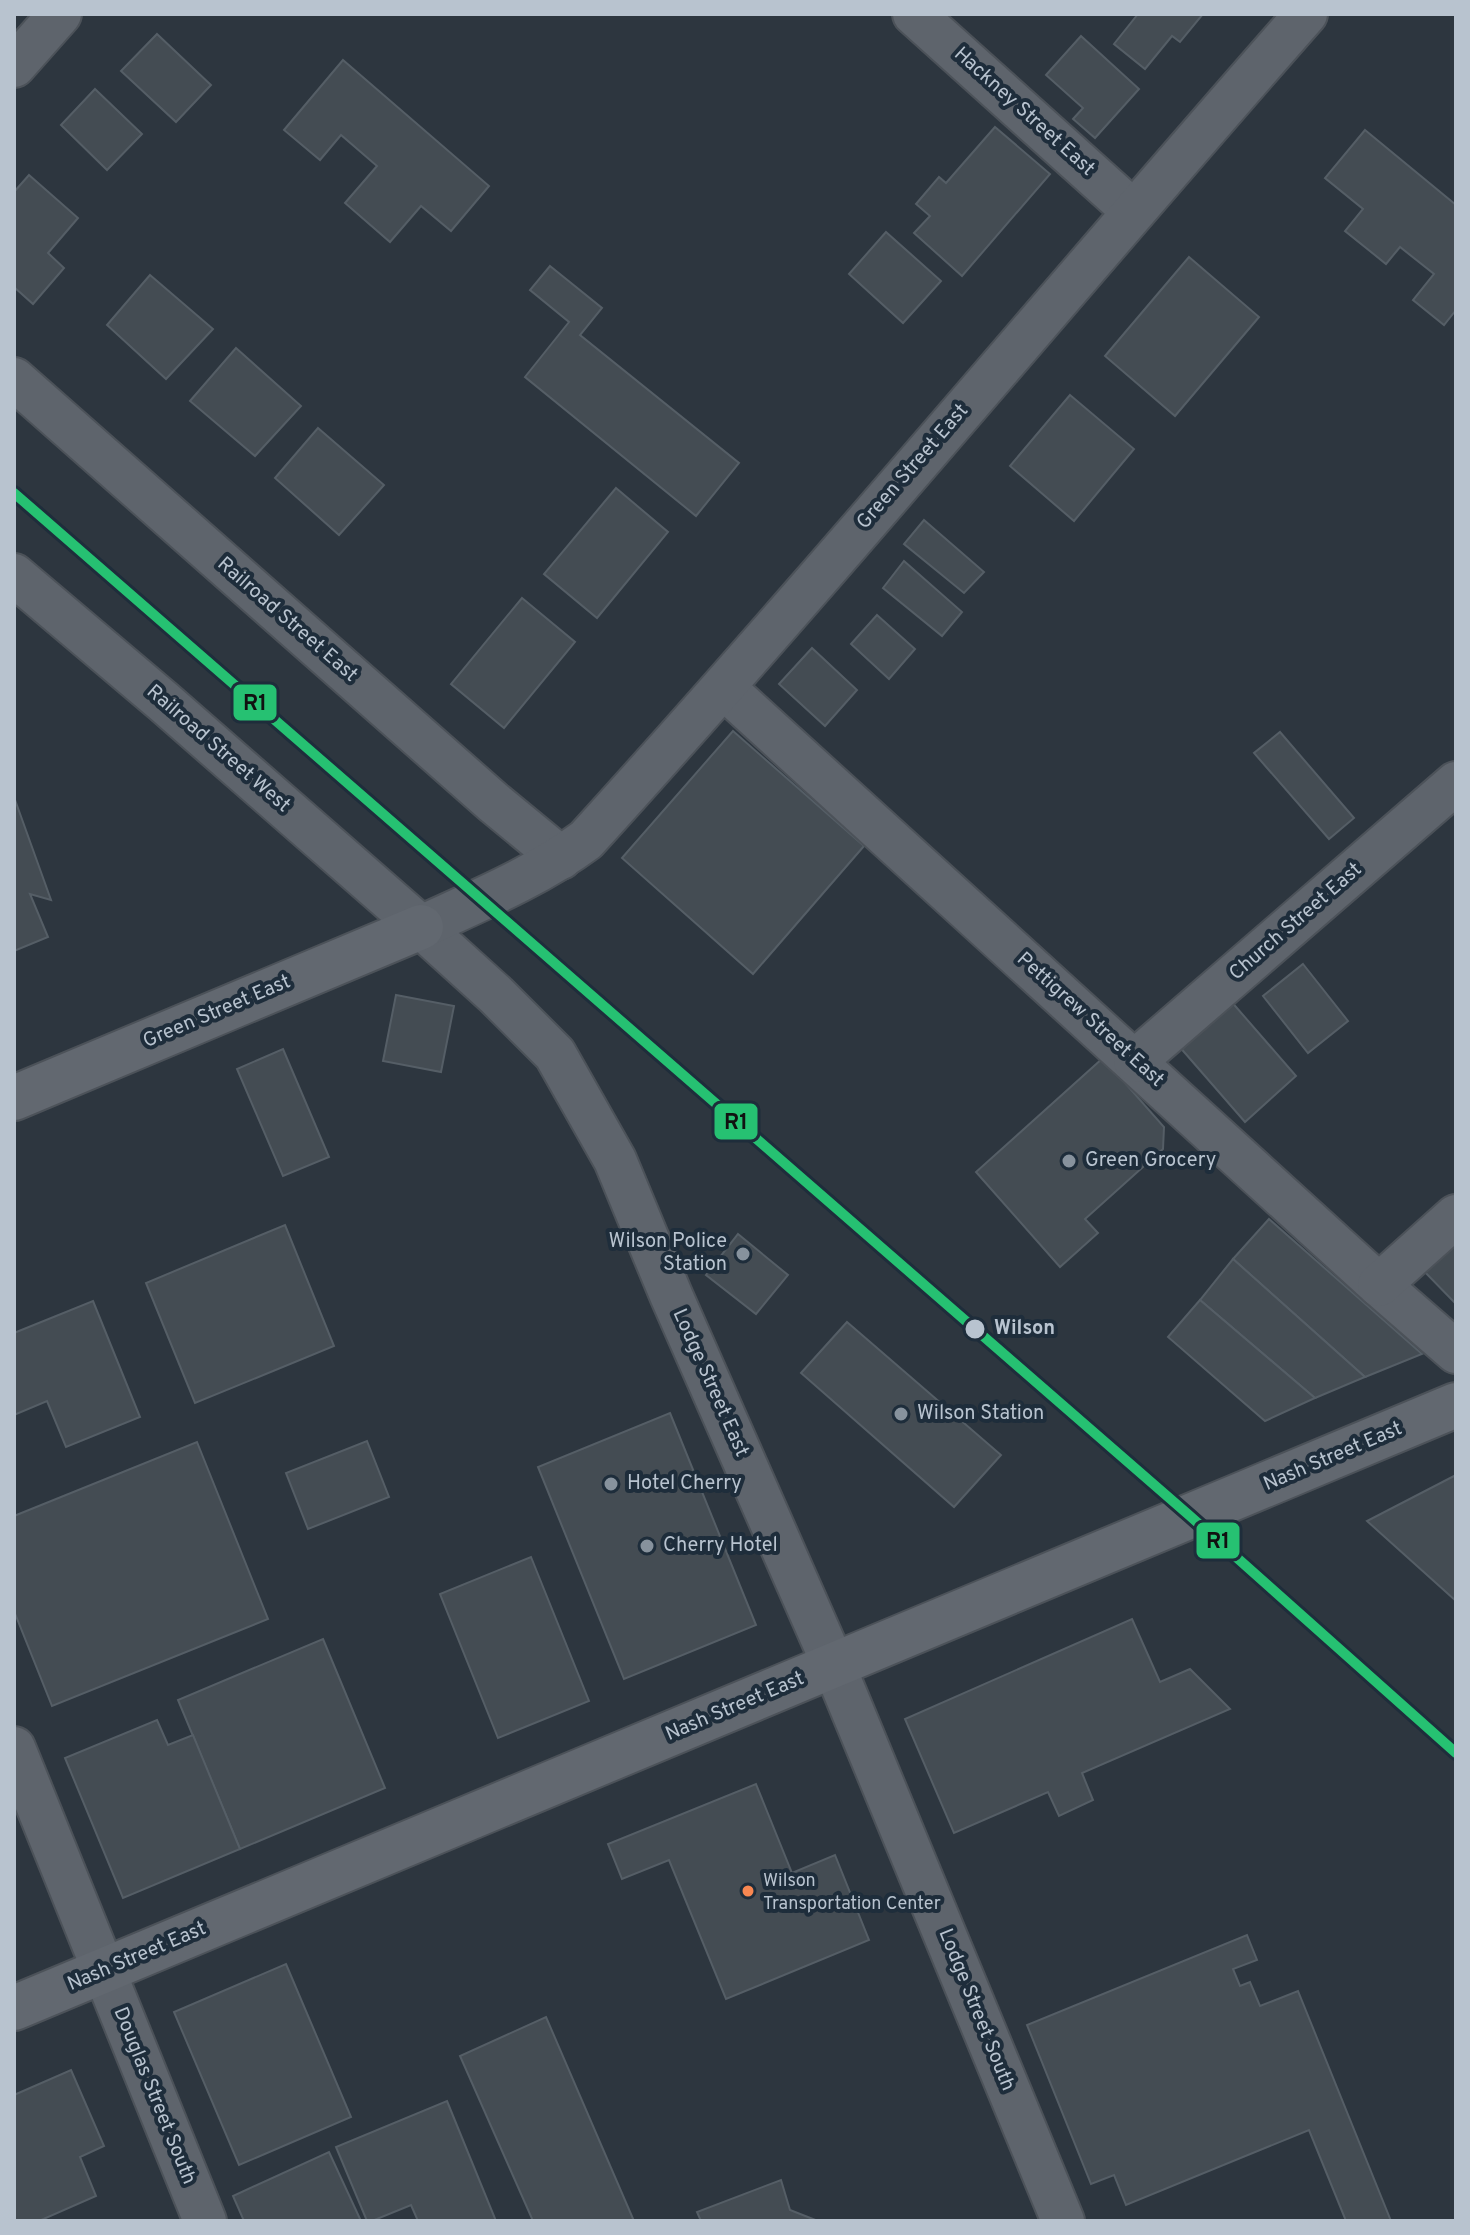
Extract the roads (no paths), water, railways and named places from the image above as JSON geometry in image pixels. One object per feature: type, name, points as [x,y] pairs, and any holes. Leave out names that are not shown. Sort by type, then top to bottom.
[{"type":"main road","name":"Green Street East","points":[[14,1098],[421,927]]},
{"type":"main road","name":"Nash Street East","points":[[14,2008],[1456,1405]]},
{"type":"street","points":[[14,66],[60,14]]},
{"type":"street","name":"Hackney Street East","points":[[914,14],[1133,211]]},
{"type":"street","name":"Green Street East","points":[[421,927],[497,892],[561,858],[586,840],[724,688],[1306,14]]},
{"type":"street","name":"Railroad Street East","points":[[14,379],[493,802],[561,858]]},
{"type":"street","name":"Railroad Street West","points":[[14,575],[421,927]]},
{"type":"street","name":"Pettigrew Street East","points":[[724,688],[1456,1352]]},
{"type":"street","name":"Church Street East","points":[[1135,1061],[1456,783]]},
{"type":"street","name":"Lodge Street East","points":[[421,927],[555,1054],[615,1160],[834,1666]]},
{"type":"street","points":[[1379,1285],[1456,1216]]},
{"type":"street","name":"Lodge Street South","points":[[834,1666],[1063,2221]]},
{"type":"street","name":"Douglas Street South","points":[[14,1748],[205,2221]]},
{"type":"place","name":"Green Grocery","points":[[1069,1161]]},
{"type":"place","name":"Wilson Police Station","points":[[743,1254]]},
{"type":"place","name":"Wilson","points":[[975,1329]]},
{"type":"place","name":"Wilson Station","points":[[901,1414]]},
{"type":"place","name":"Hotel Cherry","points":[[611,1484]]},
{"type":"place","name":"Cherry Hotel","points":[[647,1546]]},
{"type":"place","name":"Wilson Transportation Center","points":[[748,1891]]}]
